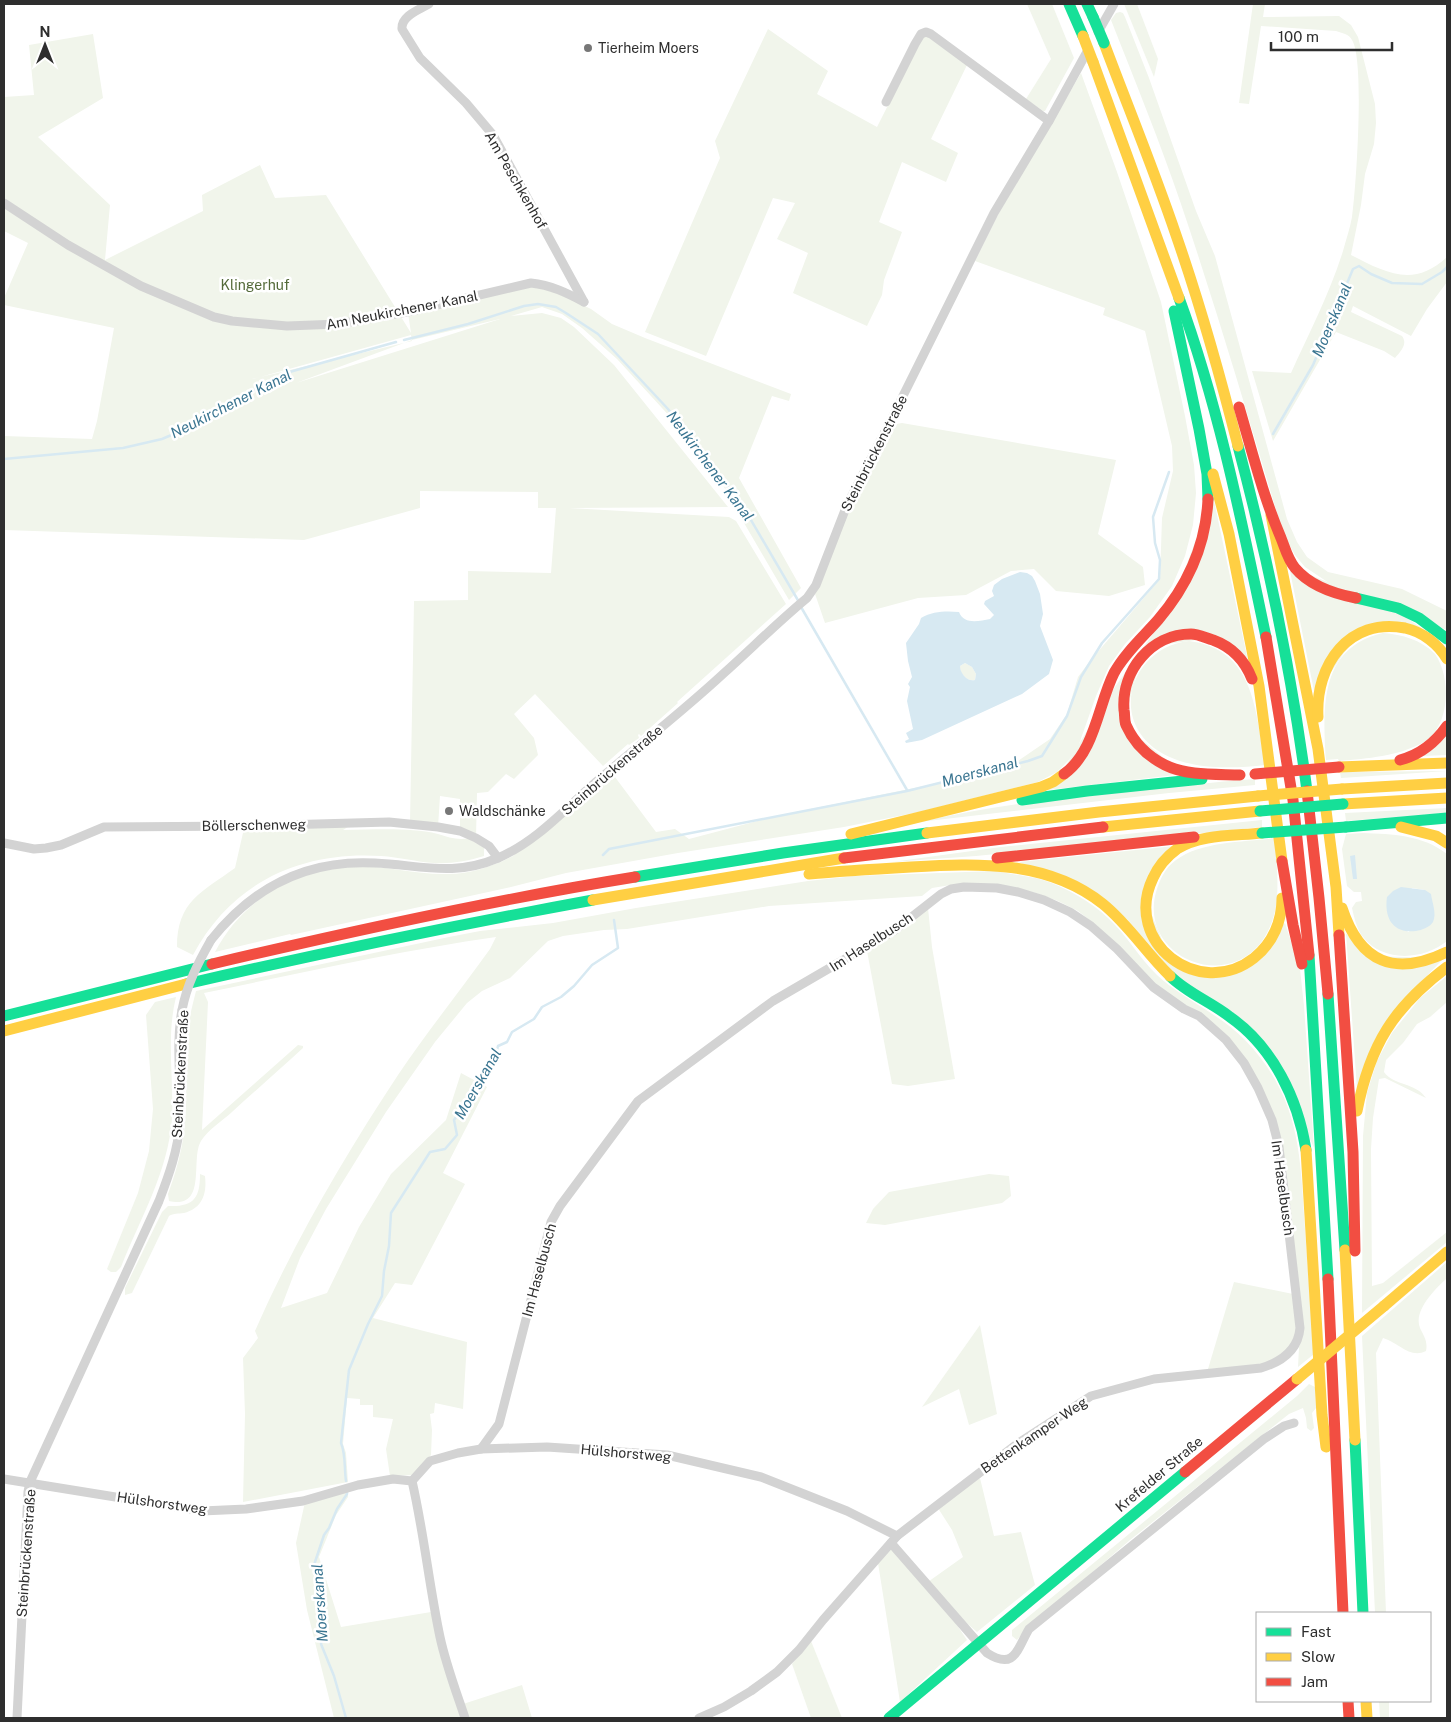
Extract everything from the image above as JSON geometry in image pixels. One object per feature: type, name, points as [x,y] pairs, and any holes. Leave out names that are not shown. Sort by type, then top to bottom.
[{"type":"main road","points":[[1069,4],[1093,62],[1148,210],[1182,306],[1205,380],[1237,500],[1268,648],[1293,800],[1307,925],[1316,1051],[1333,1367],[1343,1612]]},
{"type":"main road","points":[[1087,4],[1104,43],[1156,179],[1198,303],[1252,498],[1283,645],[1308,798],[1324,933],[1355,1414],[1363,1612]]},
{"type":"main road","points":[[784,852],[1036,788],[1053,782],[1075,764],[1087,746],[1103,697],[1115,672],[1130,649],[1165,612],[1182,586],[1196,561],[1204,531],[1208,490],[1194,407],[1169,291],[1151,233],[1148,210]]},
{"type":"main road","points":[[1198,303],[1219,343],[1271,515],[1318,749],[1336,887],[1349,1087],[1355,1221],[1355,1414]]},
{"type":"main road","points":[[1194,407],[1229,534],[1259,686],[1280,848],[1293,926],[1303,968],[1316,1051]]},
{"type":"main road","points":[[1271,515],[1295,568],[1312,582],[1341,594],[1398,608],[1419,618],[1447,639]]},
{"type":"main road","points":[[1318,749],[1317,702],[1321,680],[1334,654],[1345,641],[1364,630],[1382,626],[1400,626],[1428,637],[1444,652],[1447,659]]},
{"type":"main road","points":[[1240,775],[1185,772],[1165,765],[1148,755],[1135,741],[1126,726],[1122,708],[1123,691],[1132,668],[1146,649],[1160,640],[1175,635],[1190,634],[1205,636],[1228,647],[1242,660],[1250,673],[1266,745]]},
{"type":"main road","points":[[1369,765],[1404,759],[1426,749],[1440,737],[1447,726]]},
{"type":"main road","points":[[900,821],[989,805],[1086,791],[1339,767],[1447,762]]},
{"type":"main road","points":[[4,1016],[151,977],[375,926],[784,852],[1008,822],[1258,796],[1447,783]]},
{"type":"main road","points":[[4,1031],[185,984],[298,958],[466,924],[739,875],[908,850],[1175,819],[1343,804],[1447,798]]},
{"type":"main road","points":[[1280,848],[1282,901],[1280,920],[1267,947],[1247,964],[1233,971],[1218,974],[1203,973],[1188,968],[1174,961],[1163,952],[1153,937],[1147,917],[1146,899],[1150,881],[1163,860],[1178,849],[1197,841],[1242,835],[1447,818]]},
{"type":"main road","points":[[1377,824],[1422,831],[1436,836],[1447,843]]},
{"type":"main road","points":[[941,865],[1178,838],[1242,835]]},
{"type":"main road","points":[[739,875],[774,876],[976,864],[1019,867],[1060,878],[1101,903],[1124,922],[1175,982],[1219,1009],[1254,1038],[1272,1060],[1294,1102],[1301,1124],[1307,1156],[1322,1415],[1330,1480],[1334,1536],[1340,1561]]},
{"type":"main road","points":[[1336,887],[1339,892],[1344,916],[1352,933],[1360,946],[1372,956],[1403,966],[1419,965],[1447,952]]},
{"type":"main road","points":[[1355,1221],[1358,1178],[1357,1110],[1368,1063],[1380,1038],[1405,1002],[1435,975],[1447,967]]},
{"type":"main road","name":"Krefelder Straße","points":[[889,1718],[1447,1252]]},
{"type":"main road","points":[[1348,1702],[1349,1718]]},
{"type":"main road","points":[[1366,1702],[1367,1718]]},
{"type":"street","name":"Am Peschkenhof","points":[[429,4],[404,20],[402,29],[420,58],[466,103],[493,135],[584,302]]},
{"type":"street","name":"Steinbrückenstraße","points":[[17,1718],[30,1482],[159,1201],[172,1164],[180,1123],[179,1046],[182,1010],[193,974],[211,940],[236,912],[259,893],[274,883],[307,870],[340,863],[367,863],[440,870],[455,869],[484,864],[514,851],[552,821],[722,676],[807,598],[816,585],[847,504],[896,412],[994,213],[1049,121],[1114,4]]},
{"type":"street","points":[[886,102],[921,34],[926,32],[1049,121]]},
{"type":"street","name":"Am Neukirchener Kanal","points":[[4,203],[68,245],[141,286],[214,316],[232,321],[287,326],[339,324],[407,312],[531,283],[545,284],[562,290],[584,302]]},
{"type":"street","name":"Böllerschenweg","points":[[4,843],[34,849],[46,848],[61,845],[104,827],[247,826],[389,822],[460,831],[489,846],[498,858]]},
{"type":"street","name":"Im Haselbusch","points":[[481,1449],[499,1424],[551,1222],[560,1206],[638,1101],[773,1001],[895,930],[941,894],[951,889],[964,887],[997,888],[1018,892],[1044,900],[1070,912],[1091,926],[1169,1000],[1199,1016],[1212,1026],[1244,1063],[1258,1088],[1272,1120],[1279,1147],[1300,1328],[1299,1338],[1293,1349],[1275,1364],[1261,1368],[1228,1372]]},
{"type":"street","name":"Bettenkamper Weg","points":[[699,1718],[751,1692],[777,1672],[799,1650],[894,1539],[1017,1444],[1090,1396],[1154,1379],[1228,1372]]},
{"type":"street","points":[[894,1539],[986,1653],[997,1660],[1007,1660],[1016,1654],[1029,1629],[1257,1445],[1284,1426],[1294,1423]]},
{"type":"street","name":"Hülshorstweg","points":[[4,1479],[202,1511],[303,1501],[358,1485],[393,1479],[412,1481],[430,1461],[458,1453],[481,1449],[547,1447],[667,1456],[761,1477],[847,1511],[894,1539]]},
{"type":"street","points":[[412,1481],[420,1516],[440,1636],[448,1670],[465,1718]]},
{"type":"green space","points":[[1027,4],[1052,4],[1074,58],[1045,111],[1026,99],[1051,59]]},
{"type":"green space","points":[[1124,4],[1137,4],[1158,59],[1154,77]]},
{"type":"green space","points":[[1253,4],[1265,4],[1263,17],[1339,16],[1351,25],[1358,37],[1375,104],[1376,123],[1374,144],[1365,174],[1351,255],[1388,272],[1411,275],[1435,267],[1447,257],[1447,282],[1427,309],[1411,336],[1353,306],[1351,312],[1402,336],[1404,345],[1395,358],[1384,351],[1336,332],[1273,441],[1252,371],[1291,373],[1326,298],[1338,267],[1352,217],[1354,202],[1359,98],[1358,72],[1356,52],[1352,40],[1345,34],[1336,31],[1261,26],[1249,104],[1239,103]]},
{"type":"green space","points":[[1120,12],[1125,17],[1149,78],[1196,211],[1215,256],[1287,519],[1297,542],[1307,557],[1328,572],[1402,589],[1447,611],[1447,630],[1329,583],[1305,567],[1295,555],[1283,533],[1195,245],[1156,135],[1111,20],[1116,13]]},
{"type":"green space","points":[[768,29],[828,71],[817,94],[877,127],[922,38],[927,36],[967,65],[931,139],[958,153],[946,182],[902,162],[879,222],[902,232],[884,280],[882,295],[867,326],[793,293],[808,253],[777,239],[795,203],[773,198],[706,356],[645,332],[720,158],[715,141]]},
{"type":"green space","name":"Klingerhuf","points":[[93,34],[103,98],[38,137],[110,205],[105,260],[203,211],[202,195],[260,165],[275,198],[326,195],[411,333],[408,313],[530,285],[543,286],[591,309],[612,324],[791,394],[789,401],[772,396],[739,478],[801,588],[789,600],[722,483],[673,420],[617,359],[582,328],[562,314],[542,307],[511,316],[542,313],[561,318],[574,327],[614,365],[728,507],[569,508],[729,517],[736,521],[786,604],[641,736],[639,734],[639,738],[628,744],[603,766],[535,694],[514,714],[534,738],[538,755],[514,779],[506,774],[488,792],[477,793],[476,838],[460,831],[460,799],[440,796],[438,827],[410,823],[414,601],[468,600],[468,571],[551,573],[556,508],[538,508],[538,492],[420,491],[420,508],[304,540],[4,530],[4,436],[92,439],[114,328],[4,305],[4,298],[28,243],[4,231],[4,97],[34,95],[29,45]],"holes":[[[500,319],[296,383],[404,343],[259,377],[411,335],[412,340]]]},
{"type":"green space","points":[[1081,73],[1161,302],[1194,465],[1196,493],[1193,525],[1185,556],[1172,586],[1150,617],[1125,644],[1109,666],[1078,747],[1068,761],[1057,772],[1038,782],[919,812],[844,827],[566,873],[511,887],[215,952],[227,933],[256,902],[293,880],[313,872],[357,866],[437,874],[457,874],[482,869],[505,860],[513,856],[612,773],[656,832],[675,829],[689,839],[776,816],[939,783],[1015,763],[1050,739],[1067,714],[1078,677],[1160,579],[1162,518],[1173,471],[1172,446],[1145,331],[1103,315],[1105,308],[975,261],[1000,211]]},
{"type":"green space","points":[[902,423],[1116,460],[1098,534],[1143,567],[1145,585],[1109,596],[1056,591],[1034,569],[1011,571],[966,595],[918,598],[825,623],[815,594],[850,506],[891,427]]},
{"type":"green space","points":[[1213,496],[1248,661],[1220,637],[1144,647],[1123,724],[1183,774],[1048,790],[1054,785],[1107,698],[1168,613]]},
{"type":"green space","points":[[1289,566],[1397,611],[1430,634],[1362,626],[1315,696]]},
{"type":"green space","points":[[1383,633],[1411,639],[1435,654],[1444,675],[1446,687],[1444,713],[1439,725],[1433,735],[1424,742],[1403,751],[1372,758],[1339,761],[1338,759],[1326,760],[1326,700],[1329,682],[1336,666],[1347,652],[1362,641]]},
{"type":"green space","points":[[1189,641],[1211,646],[1227,656],[1240,670],[1254,705],[1265,765],[1223,767],[1195,765],[1169,757],[1157,750],[1142,736],[1133,719],[1131,702],[1134,685],[1141,669],[1153,656],[1170,646]]},
{"type":"green space","points":[[965,663],[972,667],[976,674],[975,680],[969,680],[962,674],[960,666]]},
{"type":"green space","points":[[1447,733],[1447,755],[1423,756]]},
{"type":"green space","points":[[1447,771],[1341,778],[1340,772]]},
{"type":"green space","points":[[1255,779],[1255,785],[919,822],[972,811],[1050,800]]},
{"type":"green space","points":[[1447,808],[1447,813],[1346,821],[1345,813]]},
{"type":"green space","points":[[1262,820],[1262,827],[976,856],[892,862],[1001,847]]},
{"type":"green space","points":[[356,822],[343,830],[403,830],[427,832],[457,839],[469,838],[484,848],[484,856],[459,862],[440,863],[381,856],[352,856],[323,859],[297,866],[272,876],[249,890],[228,908],[209,930],[193,955],[177,947],[181,919],[187,908],[202,891],[235,868],[245,824]]},
{"type":"green space","points":[[1374,833],[1418,839],[1447,854],[1447,941],[1427,952],[1404,956],[1392,955],[1381,951],[1363,937],[1357,927],[1352,908],[1356,902],[1362,901],[1361,892],[1354,892],[1347,886],[1342,849],[1346,834]],"holes":[[[1412,888],[1425,890],[1409,932],[1396,927]]]},
{"type":"green space","points":[[1275,838],[1277,893],[1275,911],[1263,940],[1245,957],[1223,965],[1200,964],[1179,955],[1163,939],[1155,918],[1156,892],[1166,870],[1176,860],[1198,849],[1224,843]]},
{"type":"green space","points":[[1175,846],[1144,896],[1172,964],[1234,974],[1285,923],[1300,969],[1314,1148],[1274,1058],[1178,978],[1127,919],[1019,862]]},
{"type":"green space","points":[[995,871],[1031,877],[1052,883],[1094,906],[1115,925],[1157,975],[1235,1031],[1263,1062],[1277,1084],[1287,1106],[1299,1152],[1314,1354],[1298,1367],[1299,1347],[1302,1336],[1286,1169],[1279,1133],[1233,1044],[1158,989],[1096,925],[1078,911],[1058,901],[1012,887],[951,885],[932,888],[922,896],[769,906],[627,929],[604,930],[563,936],[548,941],[510,978],[482,991],[467,1003],[435,1042],[386,1112],[326,1209],[300,1258],[281,1308],[327,1293],[359,1227],[391,1174],[446,1120],[461,1073],[487,1087],[443,1173],[465,1184],[412,1285],[395,1283],[373,1318],[467,1342],[463,1409],[435,1403],[434,1413],[430,1414],[432,1430],[431,1455],[414,1475],[390,1476],[386,1449],[393,1419],[373,1417],[373,1405],[360,1405],[360,1399],[347,1398],[343,1444],[346,1453],[348,1482],[243,1502],[245,1414],[243,1358],[258,1338],[255,1331],[286,1265],[358,1137],[420,1043],[490,949],[496,937],[313,970],[204,993],[208,1002],[202,1130],[298,1045],[303,1046],[303,1048],[211,1129],[201,1141],[198,1149],[196,1181],[189,1198],[181,1202],[169,1201],[168,1194],[179,1160],[185,1126],[186,1041],[196,991],[480,931],[553,923],[808,881],[855,876]]},
{"type":"green space","points":[[928,908],[932,947],[955,1079],[908,1086],[892,1084],[867,951]]},
{"type":"green space","points":[[1346,933],[1365,956],[1444,958],[1416,987],[1357,1089]]},
{"type":"green space","points":[[1447,976],[1447,1002],[1430,1017],[1417,1024],[1403,1043],[1386,1060],[1384,1072],[1388,1076],[1393,1080],[1416,1089],[1426,1098],[1385,1078],[1379,1079],[1373,1118],[1371,1149],[1372,1286],[1383,1283],[1447,1232],[1447,1242],[1362,1313],[1363,1136],[1367,1093],[1377,1061],[1392,1033],[1420,998]]},
{"type":"green space","points":[[176,997],[171,1027],[172,1119],[165,1158],[152,1195],[121,1267],[116,1272],[111,1272],[107,1269],[138,1193],[149,1151],[153,1109],[146,1015],[155,1002]]},
{"type":"green space","points":[[200,1174],[205,1176],[205,1188],[200,1204],[190,1211],[169,1216],[132,1293],[125,1295],[125,1288],[162,1212],[168,1206],[184,1205],[194,1199],[199,1189]]},
{"type":"green space","points":[[989,1174],[1009,1176],[1011,1196],[1002,1203],[885,1225],[866,1223],[873,1209],[889,1192]]},
{"type":"green space","points":[[1447,1262],[1447,1278],[1426,1301],[1420,1315],[1420,1328],[1426,1342],[1426,1351],[1420,1353],[1410,1352],[1383,1338],[1376,1353],[1386,1612],[1375,1612],[1362,1336]]},
{"type":"green space","points":[[1234,1282],[1293,1294],[1297,1328],[1296,1338],[1284,1355],[1261,1366],[1208,1369]]},
{"type":"green space","points":[[980,1325],[997,1414],[969,1425],[959,1389],[922,1407]]},
{"type":"green space","points":[[1309,1384],[1315,1387],[1316,1408],[1312,1413],[1314,1428],[1311,1431],[1307,1428],[1303,1408],[1289,1414],[1130,1540],[1025,1630],[1017,1640],[1012,1636],[1012,1630],[1297,1396]]},
{"type":"green space","points":[[980,1478],[994,1536],[1021,1532],[1035,1585],[977,1632],[940,1600],[967,1640],[900,1702],[878,1563],[891,1549],[925,1584],[963,1557],[952,1530],[936,1505]]},
{"type":"green space","points":[[348,1489],[348,1497],[336,1515],[319,1557],[341,1627],[437,1611],[460,1705],[522,1685],[532,1718],[334,1718],[307,1610],[296,1543],[305,1502]]},
{"type":"green space","points":[[811,1641],[842,1718],[811,1718],[792,1664]]},
{"type":"green space","points":[[1379,1702],[1389,1702],[1389,1718],[1380,1718]]},
{"type":"shaded area","points":[[1020,572],[1032,576],[1035,581],[1040,594],[1043,614],[1040,626],[1053,660],[1049,674],[1022,694],[922,740],[906,743],[905,741],[909,739],[906,733],[913,729],[907,701],[910,687],[908,684],[912,677],[906,643],[921,618],[930,614],[959,612],[964,619],[968,620],[990,619],[994,615],[984,604],[985,601],[994,596],[992,591],[994,585],[1002,579]],"holes":[[[965,663],[972,667],[976,674],[975,680],[969,680],[964,676],[960,666]]]},
{"type":"shaded area","points":[[1355,855],[1357,879],[1353,879],[1350,856]]},
{"type":"shaded area","points":[[1401,887],[1425,890],[1431,894],[1435,915],[1433,922],[1426,928],[1418,931],[1401,930],[1392,923],[1387,912],[1387,897]]},
{"type":"waterway","name":"Moerskanal","points":[[1273,434],[1313,365],[1353,269],[1359,266],[1371,274],[1392,283],[1422,284],[1447,267]]},
{"type":"waterway","name":"Neukirchener Kanal","points":[[404,340],[468,324],[524,306],[538,304],[556,307],[598,334],[668,409],[741,503],[799,602]]},
{"type":"waterway","name":"Neukirchener Kanal","points":[[4,459],[123,448],[162,439],[195,425],[238,398],[286,373],[396,342]]},
{"type":"waterway","name":"Moerskanal","points":[[603,855],[609,849],[907,791],[1042,756],[1067,716],[1081,677],[1102,643],[1159,579],[1160,560],[1155,543],[1153,517],[1169,472]]},
{"type":"waterway","name":"Neukirchener Kanal","points":[[801,607],[907,790]]},
{"type":"waterway","name":"Moerskanal","points":[[346,1481],[341,1443],[349,1370],[382,1296],[389,1246],[391,1213],[430,1152],[445,1149],[457,1135],[454,1120],[494,1062],[498,1046],[507,1042],[512,1032],[534,1019],[542,1007],[561,997],[574,986],[592,965],[618,948],[614,920]]},
{"type":"waterway","name":"Moerskanal","points":[[346,1718],[334,1676],[321,1644],[324,1625],[314,1565],[324,1535],[347,1491]]},
{"type":"traffic: fast","points":[[1069,4],[1083,36]]},
{"type":"traffic: fast","points":[[1087,4],[1093,17]]},
{"type":"traffic: fast","points":[[1093,17],[1104,43]]},
{"type":"traffic: fast","points":[[1179,298],[1218,423],[1266,637]]},
{"type":"traffic: fast","points":[[1174,311],[1199,429],[1207,474],[1208,499]]},
{"type":"traffic: fast","points":[[1238,446],[1278,617],[1307,791]]},
{"type":"traffic: fast","points":[[1356,598],[1398,608],[1419,618],[1447,639]]},
{"type":"traffic: fast","points":[[1022,800],[1202,779]]},
{"type":"traffic: fast","points":[[1260,811],[1343,804]]},
{"type":"traffic: fast","points":[[1346,827],[1447,818]]},
{"type":"traffic: fast","points":[[1262,833],[1346,827]]},
{"type":"traffic: fast","points":[[635,877],[783,853],[927,833]]},
{"type":"traffic: fast","points":[[186,984],[287,961],[593,900]]},
{"type":"traffic: fast","points":[[1309,955],[1328,1279]]},
{"type":"traffic: fast","points":[[4,1016],[212,964]]},
{"type":"traffic: fast","points":[[1170,976],[1230,1017],[1259,1043],[1271,1059],[1290,1093],[1297,1112],[1306,1150]]},
{"type":"traffic: fast","points":[[1328,994],[1345,1250]]},
{"type":"traffic: fast","points":[[1355,1440],[1363,1612]]},
{"type":"traffic: fast","points":[[889,1718],[1185,1472]]},
{"type":"traffic: slow","points":[[1083,36],[1093,62]]},
{"type":"traffic: slow","points":[[1104,43],[1185,261],[1238,446]]},
{"type":"traffic: slow","points":[[1093,62],[1179,298]]},
{"type":"traffic: slow","points":[[1213,474],[1229,534],[1259,686],[1282,861]]},
{"type":"traffic: slow","points":[[1271,515],[1318,749],[1336,887],[1339,935]]},
{"type":"traffic: slow","points":[[1318,717],[1322,680],[1329,663],[1339,649],[1352,638],[1367,630],[1385,627],[1405,628],[1418,632],[1439,648],[1447,659]]},
{"type":"traffic: slow","points":[[1339,767],[1447,763]]},
{"type":"traffic: slow","points":[[851,834],[1041,787],[1053,782],[1064,774]]},
{"type":"traffic: slow","points":[[1342,789],[1447,783]]},
{"type":"traffic: slow","points":[[1258,796],[1342,789]]},
{"type":"traffic: slow","points":[[927,833],[1099,812],[1258,796]]},
{"type":"traffic: slow","points":[[1343,804],[1447,798]]},
{"type":"traffic: slow","points":[[1103,827],[1260,811]]},
{"type":"traffic: slow","points":[[1401,827],[1436,836],[1447,843]]},
{"type":"traffic: slow","points":[[1262,833],[1207,838],[1186,844],[1173,852],[1163,862],[1153,878],[1146,902],[1148,924],[1157,943],[1171,958],[1190,968],[1211,973],[1233,970],[1254,958],[1266,946],[1278,923],[1282,898]]},
{"type":"traffic: slow","points":[[593,900],[844,858]]},
{"type":"traffic: slow","points":[[809,874],[962,865],[1011,867],[1036,872],[1059,879],[1082,890],[1103,904],[1121,921],[1170,976]]},
{"type":"traffic: slow","points":[[1342,908],[1359,942],[1369,953],[1382,960],[1396,964],[1411,963],[1428,960],[1447,952]]},
{"type":"traffic: slow","points":[[1357,1111],[1369,1066],[1387,1030],[1398,1013],[1412,998],[1447,967]]},
{"type":"traffic: slow","points":[[4,1031],[186,984]]},
{"type":"traffic: slow","points":[[1306,1150],[1322,1415],[1326,1447]]},
{"type":"traffic: slow","points":[[1345,1250],[1355,1440]]},
{"type":"traffic: slow","points":[[1384,1306],[1447,1252]]},
{"type":"traffic: slow","points":[[1297,1379],[1384,1306]]},
{"type":"traffic: slow","points":[[1366,1702],[1367,1718]]},
{"type":"traffic: jam","points":[[1239,407],[1269,506],[1293,565],[1301,574],[1315,584],[1356,598]]},
{"type":"traffic: jam","points":[[1064,774],[1083,753],[1118,666],[1158,620],[1186,579],[1199,549],[1208,499]]},
{"type":"traffic: jam","points":[[1240,775],[1202,774],[1183,771],[1165,765],[1152,757],[1137,743],[1129,732],[1125,721],[1124,696],[1133,669],[1141,657],[1163,640],[1191,634],[1213,640],[1232,651],[1246,666],[1252,679]]},
{"type":"traffic: jam","points":[[1266,637],[1293,800],[1309,955]]},
{"type":"traffic: jam","points":[[1400,760],[1426,748],[1447,726]]},
{"type":"traffic: jam","points":[[1255,774],[1339,767]]},
{"type":"traffic: jam","points":[[1307,791],[1328,994]]},
{"type":"traffic: jam","points":[[844,858],[1103,827]]},
{"type":"traffic: jam","points":[[997,858],[1194,837]]},
{"type":"traffic: jam","points":[[1282,861],[1302,964]]},
{"type":"traffic: jam","points":[[212,964],[423,917],[635,877]]},
{"type":"traffic: jam","points":[[1339,935],[1353,1152],[1355,1251]]},
{"type":"traffic: jam","points":[[1328,1279],[1343,1612]]},
{"type":"traffic: jam","points":[[1185,1472],[1297,1379]]},
{"type":"traffic: jam","points":[[1348,1702],[1349,1718]]},
{"type":"place","name":"Tierheim Moers","points":[[588,48]]},
{"type":"place","name":"Waldschänke","points":[[449,811]]}]
